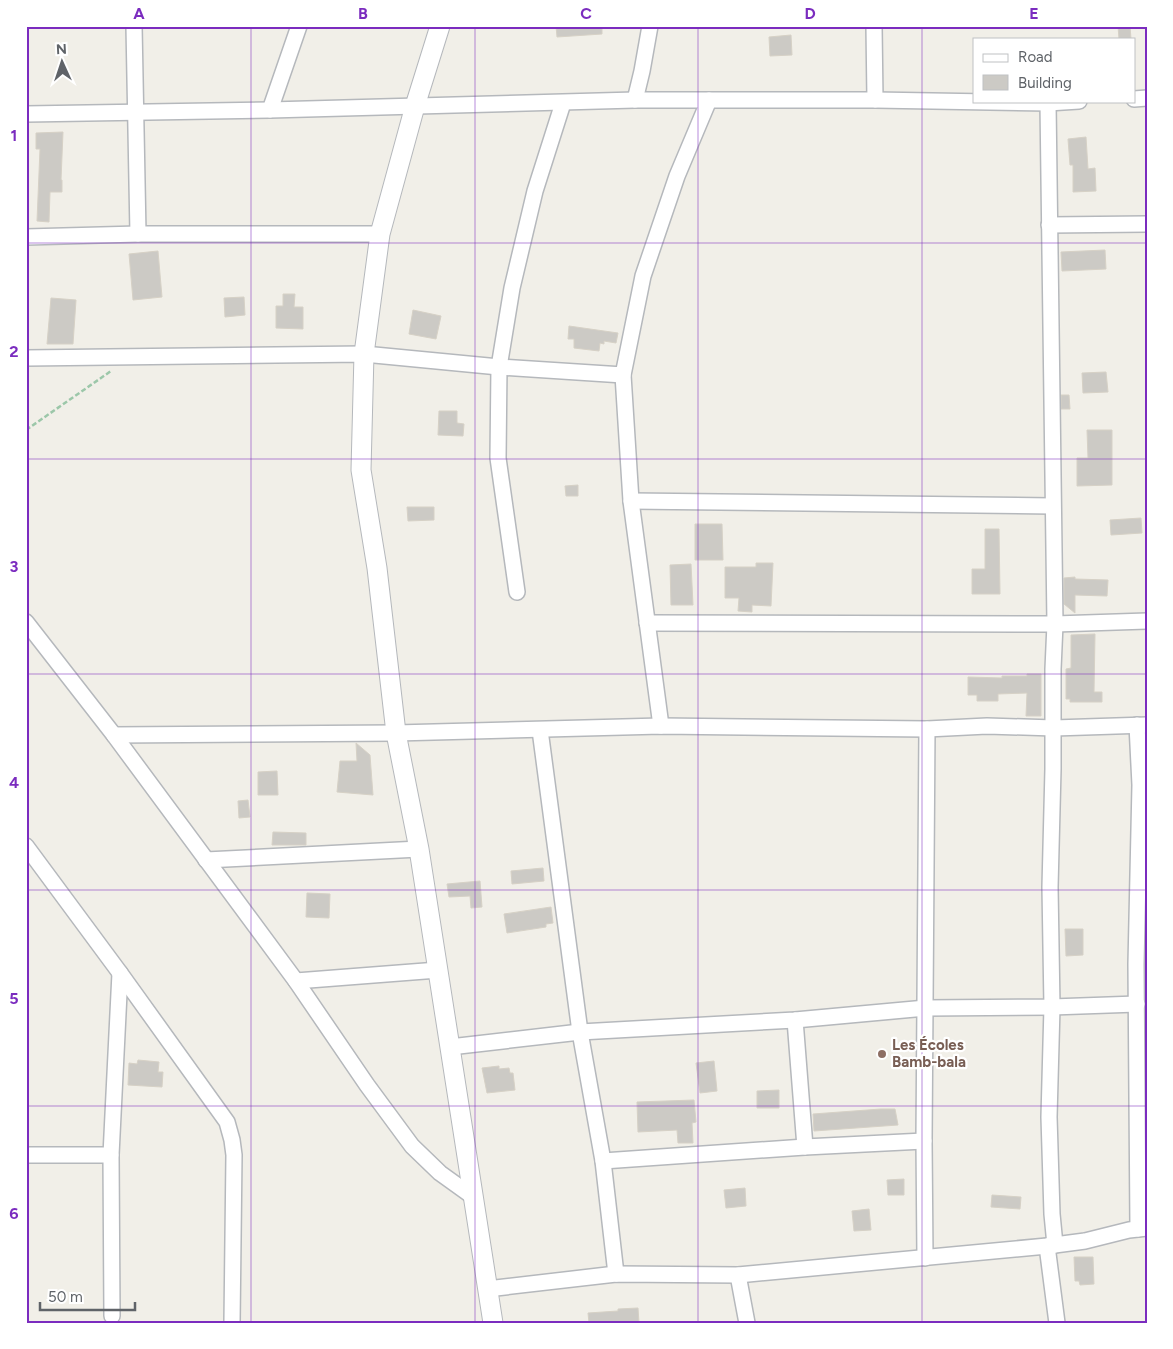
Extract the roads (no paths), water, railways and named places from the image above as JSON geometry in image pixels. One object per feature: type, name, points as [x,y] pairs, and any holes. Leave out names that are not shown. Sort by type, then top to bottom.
[{"type":"street","points":[[134,26],[138,234]]},
{"type":"street","points":[[270,110],[299,26]]},
{"type":"street","points":[[440,26],[415,106],[380,234],[364,354],[361,470],[377,568],[396,733],[419,849],[493,1323]]},
{"type":"street","points":[[635,100],[650,26]]},
{"type":"street","points":[[874,26],[875,100]]},
{"type":"street","points":[[26,114],[270,110],[635,100],[973,102]]},
{"type":"street","points":[[661,726],[631,501],[623,375],[643,276],[677,176],[709,100]]},
{"type":"street","points":[[990,102],[1064,102]]},
{"type":"street","points":[[517,592],[498,458],[499,367],[512,288],[535,191],[563,103]]},
{"type":"street","points":[[1048,103],[1055,624],[1050,887],[1052,1007],[1050,1159],[1051,1246],[1056,1323]]},
{"type":"street","points":[[1049,225],[1147,224]]},
{"type":"street","points":[[26,237],[138,234],[380,234]]},
{"type":"street","points":[[26,358],[364,354],[499,367],[623,375]]},
{"type":"street","points":[[631,501],[1052,506]]},
{"type":"street","points":[[646,623],[1055,624],[1147,621]]},
{"type":"street","points":[[26,622],[114,735],[296,981],[367,1085],[412,1146],[440,1173],[472,1196]]},
{"type":"street","points":[[114,735],[396,733],[661,726],[927,729],[987,726],[1054,728],[1142,725],[1140,785],[1143,818],[1137,1004],[1136,1179],[1142,1228],[1085,1241],[1051,1246],[925,1258],[738,1275],[616,1274],[487,1289]]},
{"type":"street","points":[[925,1258],[927,729]]},
{"type":"street","points":[[540,730],[580,1032],[603,1161],[616,1274]]},
{"type":"street","points":[[26,846],[227,1122],[234,1155],[232,1323]]},
{"type":"street","points":[[206,860],[419,849]]},
{"type":"street","points":[[296,981],[438,970]]},
{"type":"street","points":[[114,1321],[111,1156],[120,973]]},
{"type":"street","points":[[450,1047],[580,1032],[795,1020],[926,1008],[1137,1004]]},
{"type":"street","points":[[795,1020],[805,1147]]},
{"type":"street","points":[[603,1161],[924,1141]]},
{"type":"street","points":[[26,1155],[111,1156]]},
{"type":"street","points":[[738,1275],[747,1323]]},
{"type":"place","name":"Les Écoles Bamb-bala","points":[[882,1054]]}]
